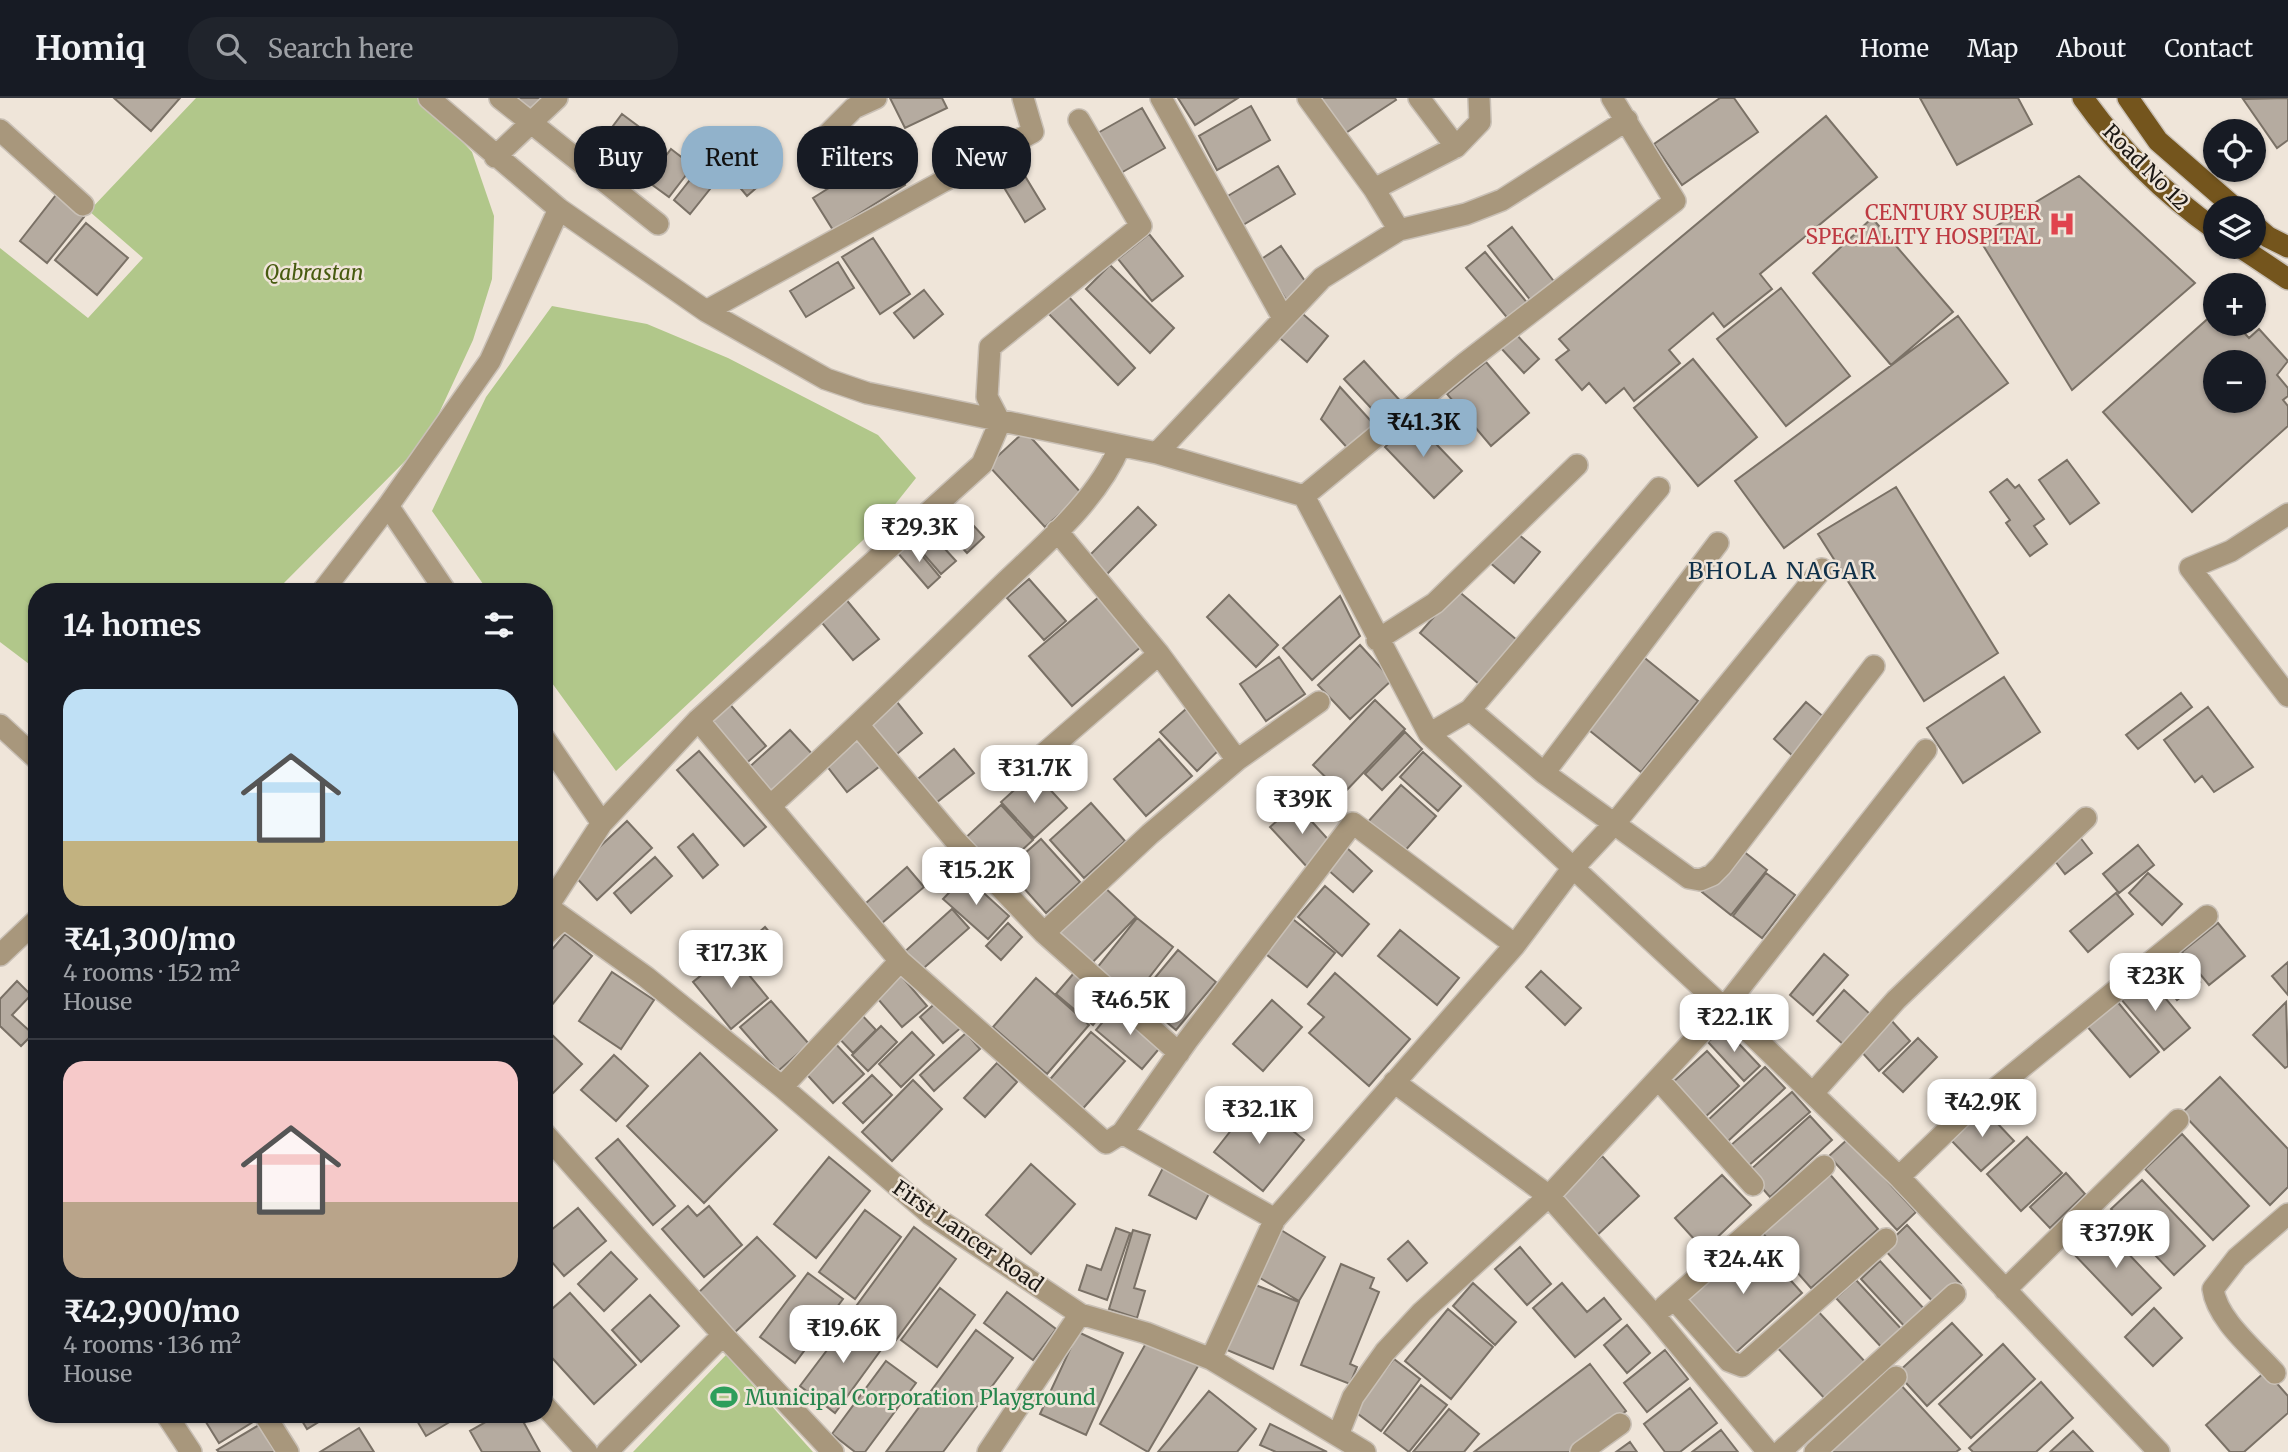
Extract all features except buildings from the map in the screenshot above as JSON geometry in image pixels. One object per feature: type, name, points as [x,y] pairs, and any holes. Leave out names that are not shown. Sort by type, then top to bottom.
[{"type":"main road","name":"Road No 12","points":[[2083,98],[2105,129],[2181,205],[2203,221]]},
{"type":"main road","points":[[2128,98],[2158,141],[2221,196]]},
{"type":"main road","points":[[2266,235],[2288,247]]},
{"type":"main road","points":[[2257,259],[2288,279]]},
{"type":"street","points":[[429,98],[559,209],[706,311],[826,379],[867,393],[1157,453],[1304,496],[1377,640],[1429,734],[1724,1008],[1899,1177],[2160,1452]]},
{"type":"street","points":[[500,98],[658,224]]},
{"type":"street","points":[[495,157],[533,124],[557,98]]},
{"type":"street","points":[[836,126],[855,108],[876,98]]},
{"type":"street","points":[[706,311],[1033,132],[1023,98]]},
{"type":"street","points":[[1161,98],[1283,317]]},
{"type":"street","points":[[1308,98],[1374,190],[1399,230]]},
{"type":"street","points":[[1419,98],[1456,146]]},
{"type":"street","points":[[1374,190],[1456,146],[1480,122],[1479,98]]},
{"type":"street","points":[[1304,496],[1464,364],[1675,201],[1612,98]]},
{"type":"street","points":[[1000,422],[987,397],[990,346],[1141,226],[1079,120]]},
{"type":"street","points":[[1157,453],[1322,278],[1399,230],[1466,214],[1502,200],[1627,120]]},
{"type":"street","points":[[0,130],[83,205]]},
{"type":"street","points":[[328,583],[388,506],[490,361],[559,209]]},
{"type":"street","points":[[553,907],[602,823],[698,720],[982,464],[1000,422]]},
{"type":"street","points":[[770,806],[859,726],[1057,531],[1110,472],[1120,446]]},
{"type":"street","points":[[1377,640],[1435,603],[1577,465]]},
{"type":"street","points":[[1429,734],[1470,710],[1659,488]]},
{"type":"street","points":[[388,506],[440,583]]},
{"type":"street","points":[[2288,514],[2231,551],[2190,568],[2288,696]]},
{"type":"street","points":[[1057,531],[1159,654],[1237,760]]},
{"type":"street","points":[[1544,773],[1717,543]]},
{"type":"street","points":[[1212,1359],[1275,1219],[1515,945],[1572,869],[1615,823],[1822,569]]},
{"type":"street","points":[[1039,758],[1159,654]]},
{"type":"street","points":[[1470,710],[1544,773],[1689,878],[1700,880],[1712,875],[1874,666]]},
{"type":"street","points":[[1044,933],[1150,834],[1237,760],[1319,702]]},
{"type":"street","points":[[698,720],[900,961],[1106,1143],[1122,1133],[1353,823],[1515,945]]},
{"type":"street","points":[[0,725],[28,751]]},
{"type":"street","points":[[859,726],[954,839],[1044,933],[1179,1053]]},
{"type":"street","points":[[553,750],[602,823]]},
{"type":"street","points":[[1338,1435],[1353,1397],[1385,1352],[1422,1312],[1549,1196],[1724,1008],[1926,750]]},
{"type":"street","points":[[1813,1093],[1896,1000],[2086,818]]},
{"type":"street","name":"First Lancer Road","points":[[553,911],[646,977],[782,1087],[930,1214],[1080,1314],[1146,1333],[1212,1359],[1365,1452]]},
{"type":"street","points":[[1899,1177],[1962,1116],[2207,916]]},
{"type":"street","points":[[0,955],[28,929]]},
{"type":"street","points":[[782,1087],[900,961]]},
{"type":"street","points":[[1658,1079],[1753,1185]]},
{"type":"street","points":[[1394,1082],[1549,1196],[1685,1351],[1768,1452]]},
{"type":"street","points":[[2005,1290],[2178,1120]]},
{"type":"street","points":[[1122,1133],[1275,1219]]},
{"type":"street","points":[[553,1143],[723,1335],[833,1452]]},
{"type":"street","points":[[1654,1315],[1824,1166]]},
{"type":"street","points":[[2275,1373],[2225,1316],[2214,1300],[2213,1289],[2237,1258],[2288,1214]]},
{"type":"street","points":[[1674,1298],[1729,1361],[1742,1366],[1886,1239]]},
{"type":"street","points":[[1780,1452],[1955,1294]]},
{"type":"street","points":[[988,1452],[1080,1314]]},
{"type":"street","points":[[1685,1351],[1704,1334]]},
{"type":"street","points":[[607,1452],[723,1335]]},
{"type":"street","points":[[1815,1452],[1896,1377]]},
{"type":"street","points":[[553,1415],[587,1452]]},
{"type":"street","points":[[172,1423],[191,1452]]},
{"type":"street","points":[[270,1423],[288,1452]]},
{"type":"street","points":[[1581,1452],[1620,1424]]},
{"type":"green space","name":"Qabrastan","points":[[196,98],[421,98],[472,152],[494,216],[492,279],[473,340],[427,439],[284,583],[28,583],[28,663],[0,642],[0,248],[88,318],[143,258],[89,211]]},
{"type":"green space","points":[[552,306],[647,324],[728,358],[878,435],[916,478],[877,527],[616,771],[553,684],[553,583],[482,583],[432,511],[486,397]]},
{"type":"green space","name":"Municipal Corporation Playground","points":[[726,1355],[813,1452],[633,1452]]},
{"type":"place","name":"CENTURY SUPER SPECIALITY HOSPITAL","points":[[2062,224]]},
{"type":"place","name":"Municipal Corporation Playground","points":[[724,1397]]},
{"type":"district","name":"BHOLA NAGAR","points":[[1783,570]]}]
